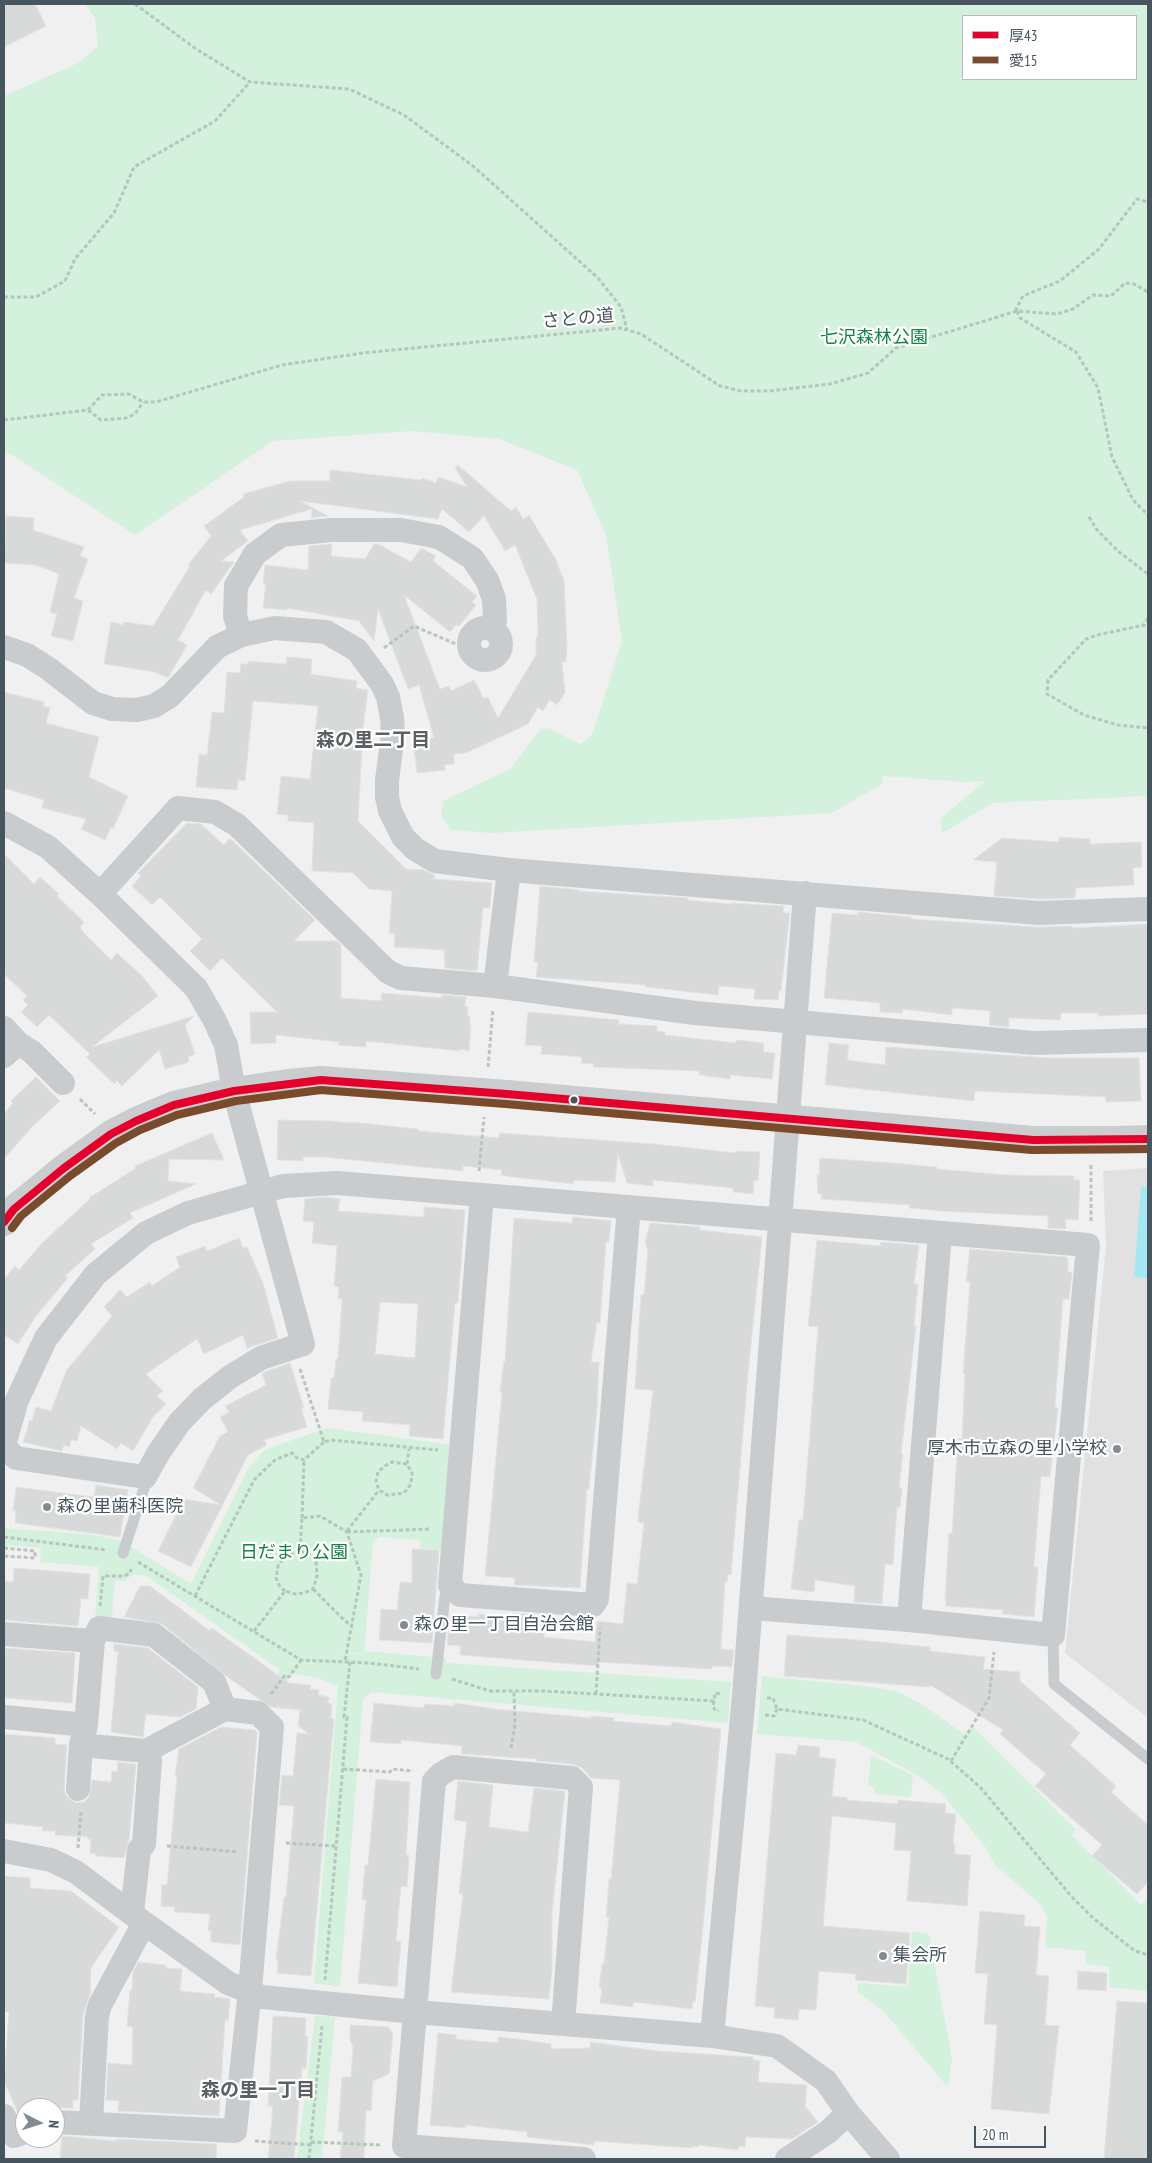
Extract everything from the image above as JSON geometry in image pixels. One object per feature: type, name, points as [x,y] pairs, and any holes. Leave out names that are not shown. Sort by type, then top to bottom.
[{"type":"street","points":[[241,635],[235,616],[236,586],[255,554],[281,534],[331,530],[401,530],[439,537],[472,558],[487,580],[494,599],[495,621],[488,627],[482,626],[472,633],[467,656]]},
{"type":"street","points":[[4,647],[27,655],[94,703],[112,709],[137,710],[154,706],[170,696],[217,647],[241,635],[275,628],[326,632],[357,650],[382,684],[388,697],[392,718],[393,734],[387,797],[390,811],[403,837],[415,849],[435,861],[509,870],[1039,912],[1148,909]]},
{"type":"street","points":[[100,894],[178,808],[215,812],[236,825],[388,972],[401,978],[495,986],[695,1013],[1034,1043],[1148,1040]]},
{"type":"street","points":[[4,823],[48,847],[100,894],[196,988],[214,1019],[226,1045],[234,1091],[261,1191],[303,1344],[261,1358],[230,1377],[202,1399],[178,1423],[145,1477],[16,1458],[4,1446],[17,1400],[46,1338],[96,1274],[146,1233],[188,1213],[261,1191],[305,1184],[337,1183],[780,1218],[1088,1246],[1053,1635],[909,1620],[750,1608]]},
{"type":"street","points":[[495,986],[509,870]]},
{"type":"street","points":[[712,2036],[744,1695],[805,893]]},
{"type":"street","points":[[9,1043],[32,1052],[64,1083]]},
{"type":"street","points":[[4,1222],[14,1209],[64,1168],[111,1134],[136,1121],[174,1105],[234,1091],[288,1082],[321,1080],[1033,1140],[1148,1139]]},
{"type":"street","points":[[480,1195],[462,1452],[450,1585],[460,1595],[593,1604],[595,1602],[598,1589],[629,1207]]},
{"type":"street","points":[[909,1620],[940,1233]]},
{"type":"street","points":[[4,1634],[154,1635],[214,1682],[225,1709]]},
{"type":"street","points":[[78,1790],[96,1635]]},
{"type":"street","points":[[4,1717],[146,1751],[225,1709],[258,1713],[272,1727],[250,1990],[235,2131],[65,2122]]},
{"type":"street","points":[[91,2122],[97,2016],[100,2004],[138,1918],[139,1850],[144,1844],[150,1761],[146,1751]]},
{"type":"street","points":[[563,2024],[581,1787],[572,1778],[453,1767],[434,1781],[404,2146],[584,2159]]},
{"type":"street","points":[[4,1851],[51,1860],[76,1872],[228,1982],[250,1990],[262,1997],[415,2012],[712,2036],[777,2046],[826,2081],[848,2113],[888,2159]]},
{"type":"street","points":[[786,2159],[828,2132],[848,2113]]},
{"type":"street","points":[[4,2116],[15,2136]]},
{"type":"lane","points":[[126,1555],[144,1488],[145,1477]]},
{"type":"lane","points":[[436,1674],[445,1596],[450,1585]]},
{"type":"lane","points":[[1053,1635],[1054,1684],[1148,1760]]},
{"type":"path","points":[[135,4],[196,49],[250,82],[349,89],[404,115],[473,166],[598,278],[621,307],[627,330]]},
{"type":"path","points":[[4,297],[36,297],[65,281],[75,259],[114,214],[134,168],[215,121],[250,82]]},
{"type":"path","points":[[1148,202],[1137,199],[1099,249],[1060,281],[1023,296],[1016,309],[1020,318],[1076,352],[1098,388],[1112,457],[1133,500],[1148,514]]},
{"type":"path","points":[[1017,311],[1057,314],[1073,309],[1092,296],[1111,296],[1125,283],[1134,284],[1148,292]]},
{"type":"path","name":"さとの道","points":[[88,410],[102,395],[129,394],[143,402],[156,402],[282,365],[300,362],[393,350],[621,328],[641,334],[720,386],[741,391],[769,391],[830,384],[868,373],[896,348],[1017,311]]},
{"type":"path","points":[[4,420],[88,410],[101,420],[126,418],[135,414],[143,402]]},
{"type":"path","points":[[1089,517],[1097,530],[1119,552],[1148,574]]},
{"type":"path","points":[[1148,618],[1144,625],[1096,635],[1086,640],[1048,680],[1047,694],[1084,715],[1118,725],[1148,728]]},
{"type":"path","points":[[366,662],[414,626],[456,644],[467,656]]},
{"type":"path","points":[[488,1073],[495,986]]},
{"type":"path","points":[[64,1083],[101,1119],[111,1134]]},
{"type":"path","points":[[480,1195],[485,1109]]},
{"type":"path","points":[[1088,1246],[1090,1237],[1092,1160]]},
{"type":"path","points":[[294,1347],[324,1442]]},
{"type":"path","points":[[300,1551],[304,1460],[324,1442],[331,1440],[409,1449],[462,1452]]},
{"type":"path","points":[[407,1464],[392,1462],[378,1472],[376,1482],[379,1490],[387,1495],[404,1493],[410,1484],[412,1474],[407,1464],[409,1449]]},
{"type":"path","points":[[195,1596],[254,1480],[275,1460],[292,1453],[297,1458],[304,1460]]},
{"type":"path","points":[[347,1532],[379,1490]]},
{"type":"path","points":[[302,1518],[320,1516],[347,1532],[455,1529]]},
{"type":"path","points":[[345,1662],[361,1575],[347,1532]]},
{"type":"path","points":[[4,1537],[126,1555],[301,1660],[350,1662],[425,1670],[490,1691],[544,1691],[714,1701],[715,1693],[773,1698],[777,1709],[863,1720],[950,1761],[980,1787],[1071,1896],[1093,1918],[1135,1951],[1148,1955]]},
{"type":"path","points":[[4,1548],[36,1551],[35,1558],[4,1556]]},
{"type":"path","points":[[300,1551],[310,1555],[316,1561],[317,1576],[313,1589],[295,1594],[280,1588],[276,1578],[278,1566],[285,1556],[300,1551]]},
{"type":"path","points":[[96,1635],[103,1576],[124,1576],[130,1573],[132,1565],[126,1555]]},
{"type":"path","points":[[313,1589],[345,1621],[352,1625]]},
{"type":"path","points":[[254,1631],[285,1591]]},
{"type":"path","points":[[595,1602],[601,1608],[596,1694]]},
{"type":"path","points":[[950,1761],[989,1698],[996,1629]]},
{"type":"path","points":[[258,1713],[285,1675],[288,1678],[301,1660]]},
{"type":"path","points":[[309,2159],[324,2003],[335,1846],[348,1718],[344,1716],[350,1662]]},
{"type":"path","points":[[510,1771],[515,1724],[514,1692]]},
{"type":"path","points":[[343,1769],[390,1772],[392,1769],[441,1774]]},
{"type":"path","points":[[76,1872],[83,1792],[78,1790]]},
{"type":"path","points":[[144,1844],[262,1847],[335,1846]]},
{"type":"path","points":[[235,2131],[252,2141],[404,2146]]},
{"type":"shaded area","name":"厚木市立森の里小学校","points":[[1148,1168],[1148,1718],[1065,1653],[1106,1246],[1103,1171]]},
{"type":"green space","name":"七沢森林公園","points":[[85,4],[1148,4],[1148,796],[993,803],[942,833],[940,819],[985,781],[966,782],[883,776],[882,784],[832,813],[492,833],[451,830],[441,817],[443,801],[510,769],[541,729],[548,728],[580,744],[592,735],[622,641],[606,535],[577,470],[499,439],[412,431],[273,441],[135,535],[4,450],[4,96],[78,63],[98,46],[95,18]]},
{"type":"green space","name":"日だまり公園","points":[[327,1428],[454,1445],[443,1550],[420,1548],[420,1540],[379,1537],[373,1543],[364,1654],[324,1650],[364,1655],[366,1651],[446,1658],[446,1663],[731,1682],[728,1723],[372,1692],[363,1699],[340,1987],[314,1983],[338,1686],[318,1678],[293,1674],[266,1707],[256,1704],[280,1670],[145,1575],[132,1575],[124,1581],[115,1580],[112,1618],[95,1617],[99,1567],[40,1562],[41,1548],[4,1545],[4,1528],[94,1535],[122,1541],[191,1584],[248,1469],[264,1450]]},
{"type":"green space","points":[[762,1676],[874,1687],[899,1692],[923,1705],[964,1734],[972,1726],[1076,1830],[1072,1835],[1141,1905],[1146,1900],[1148,1902],[1148,1991],[1109,1987],[1109,1967],[1086,1964],[1085,1951],[1045,1947],[1047,1917],[1041,1905],[994,1864],[987,1849],[941,1793],[917,1775],[856,1742],[757,1734]]},
{"type":"green space","points":[[871,1755],[913,1775],[911,1797],[874,1794],[874,1787],[868,1786]]},
{"type":"green space","points":[[912,1932],[929,1934],[952,2059],[949,2082],[946,2085],[883,2011],[857,1991],[859,1983],[908,1987]]},
{"type":"green space","points":[[315,2016],[335,2017],[322,2159],[297,2159]]},
{"type":"water","points":[[1141,1187],[1148,1187],[1148,1278],[1134,1277]]},
{"type":"building","points":[[4,4],[35,4],[46,26],[4,47]]},
{"type":"building","points":[[458,465],[511,511],[516,507],[523,519],[529,515],[556,560],[564,581],[567,646],[566,662],[562,662],[565,693],[557,705],[550,700],[543,711],[538,707],[528,724],[466,753],[454,754],[454,764],[444,765],[445,770],[417,773],[413,740],[434,738],[419,685],[408,689],[378,609],[374,641],[359,621],[287,608],[287,610],[263,608],[266,584],[263,584],[265,565],[308,570],[309,546],[332,544],[331,556],[365,559],[374,544],[378,544],[411,562],[421,548],[436,556],[433,561],[477,596],[472,602],[476,605],[459,626],[456,625],[450,632],[404,595],[440,689],[449,686],[451,691],[474,680],[484,699],[488,697],[498,718],[536,655],[536,637],[538,637],[537,599],[515,545],[505,551],[484,516],[469,532],[442,509],[438,519],[300,501],[328,516],[311,518],[312,509],[240,530],[248,541],[221,561],[234,562],[211,594],[206,590],[178,640],[187,645],[168,678],[155,672],[104,664],[111,622],[123,625],[124,622],[153,626],[190,566],[188,565],[211,536],[204,526],[244,497],[243,494],[290,481],[330,481],[330,470],[421,480],[422,478],[436,483],[438,477],[467,487],[455,468]]},
{"type":"building","points":[[6,516],[34,518],[33,530],[84,547],[80,556],[88,559],[74,598],[83,601],[73,641],[51,636],[57,614],[50,612],[59,574],[36,565],[4,563]]},
{"type":"building","points":[[287,657],[312,659],[311,674],[357,681],[356,688],[368,690],[363,728],[358,821],[406,869],[424,870],[435,875],[434,879],[492,883],[490,908],[483,908],[477,971],[445,968],[444,950],[394,947],[395,934],[389,933],[392,891],[369,889],[353,873],[312,871],[314,823],[288,821],[288,815],[277,814],[281,776],[310,779],[318,706],[253,701],[245,781],[238,780],[237,790],[196,787],[199,754],[207,755],[212,712],[224,713],[227,672],[240,673],[241,664],[248,664],[248,661],[286,664]]},
{"type":"building","points":[[4,692],[44,702],[43,706],[50,708],[46,723],[99,737],[89,777],[128,796],[113,829],[111,827],[105,840],[81,829],[86,819],[42,808],[44,800],[4,788]]},
{"type":"building","points":[[187,823],[201,824],[224,845],[230,838],[315,920],[294,941],[337,941],[341,945],[341,998],[381,1001],[382,993],[442,998],[442,995],[466,997],[465,1006],[468,1007],[467,1016],[470,1016],[469,1025],[471,1025],[469,1051],[366,1041],[366,1047],[339,1045],[339,1042],[276,1035],[276,1043],[251,1044],[250,1012],[277,1012],[222,958],[210,971],[190,951],[202,939],[160,897],[152,905],[132,886],[141,876],[138,873]]},
{"type":"building","points":[[1059,837],[1090,839],[1090,844],[1141,842],[1142,867],[1133,868],[1134,885],[1076,888],[1075,898],[1039,899],[994,896],[997,862],[973,860],[1002,838],[1059,842]]},
{"type":"building","points":[[4,854],[34,884],[40,877],[59,894],[57,896],[84,922],[80,927],[83,932],[111,960],[117,953],[142,976],[158,996],[92,1047],[194,1016],[185,1025],[195,1054],[188,1057],[189,1062],[165,1069],[159,1050],[122,1086],[117,1081],[114,1084],[86,1057],[90,1054],[49,1015],[37,1027],[21,1012],[28,1005],[23,1000],[27,996],[4,974]]},
{"type":"building","points":[[540,886],[579,891],[688,898],[688,900],[731,904],[784,906],[783,913],[790,913],[781,991],[779,991],[778,1000],[754,999],[755,989],[719,986],[718,995],[646,987],[646,985],[536,977],[538,962],[534,962]]},
{"type":"building","points":[[858,912],[911,917],[911,919],[1038,927],[1072,926],[1072,928],[1148,924],[1148,1014],[1098,1016],[1098,1013],[1061,1013],[1060,1020],[1009,1018],[1009,1027],[989,1025],[990,1011],[952,1008],[952,1015],[903,1009],[902,1013],[880,1012],[880,1003],[824,998],[832,913],[858,915]]},
{"type":"building","points":[[528,1012],[619,1020],[618,1024],[657,1026],[657,1031],[665,1032],[665,1035],[736,1043],[736,1040],[764,1043],[763,1052],[775,1053],[772,1079],[731,1075],[730,1079],[699,1075],[700,1071],[593,1067],[594,1064],[581,1063],[582,1057],[541,1054],[542,1046],[525,1045]]},
{"type":"building","points":[[829,1043],[849,1045],[847,1060],[885,1065],[886,1047],[1049,1058],[1139,1058],[1141,1101],[1106,1102],[1106,1097],[975,1091],[974,1101],[825,1085]]},
{"type":"building","points":[[36,1077],[60,1101],[32,1127],[4,1159],[4,1114],[13,1103],[11,1101]]},
{"type":"building","points":[[278,1120],[351,1122],[418,1129],[418,1131],[499,1138],[499,1133],[654,1144],[736,1153],[736,1151],[760,1152],[758,1181],[754,1180],[753,1194],[733,1192],[733,1188],[653,1180],[653,1186],[627,1183],[618,1154],[615,1182],[574,1180],[574,1184],[513,1177],[501,1175],[502,1170],[463,1166],[463,1171],[324,1157],[303,1157],[303,1161],[277,1160]]},
{"type":"building","points":[[212,1133],[224,1160],[169,1159],[168,1181],[196,1184],[130,1213],[133,1218],[91,1244],[95,1249],[65,1276],[68,1278],[36,1316],[18,1344],[4,1335],[4,1279],[15,1266],[19,1270],[42,1243],[89,1198],[136,1168],[135,1166]]},
{"type":"building","points":[[820,1158],[937,1167],[937,1169],[1007,1175],[1074,1176],[1074,1180],[1080,1180],[1078,1220],[1066,1219],[1066,1229],[1048,1228],[1048,1216],[940,1211],[909,1208],[910,1205],[821,1199],[822,1194],[818,1194],[817,1175],[819,1175]]},
{"type":"building","points":[[325,1197],[340,1199],[338,1211],[424,1217],[424,1207],[465,1210],[458,1303],[455,1303],[443,1439],[409,1436],[410,1425],[362,1421],[363,1412],[328,1409],[331,1378],[334,1378],[336,1359],[338,1359],[342,1299],[338,1299],[339,1287],[334,1286],[337,1246],[312,1243],[314,1222],[303,1221],[305,1199]],"holes":[[[380,1302],[418,1304],[415,1358],[375,1354]]]},
{"type":"building","points":[[573,1217],[611,1221],[609,1242],[606,1242],[600,1323],[597,1322],[591,1362],[599,1362],[597,1409],[589,1489],[587,1489],[580,1588],[514,1585],[515,1578],[485,1576],[502,1393],[500,1392],[505,1362],[514,1218],[572,1223]]},
{"type":"building","points":[[650,1223],[700,1227],[700,1230],[762,1237],[731,1575],[728,1574],[727,1582],[725,1582],[721,1649],[734,1650],[732,1667],[712,1666],[712,1669],[599,1662],[598,1666],[460,1655],[461,1646],[447,1645],[450,1615],[478,1617],[479,1614],[512,1617],[512,1613],[540,1615],[539,1633],[544,1633],[544,1637],[595,1642],[597,1621],[623,1624],[627,1583],[637,1584],[644,1523],[638,1522],[639,1509],[653,1390],[635,1389],[641,1295],[644,1295],[648,1250],[645,1242]]},
{"type":"building","points":[[239,1238],[243,1248],[247,1247],[263,1283],[278,1338],[247,1348],[243,1335],[204,1354],[197,1339],[146,1374],[163,1391],[157,1396],[166,1404],[153,1417],[133,1451],[121,1443],[117,1449],[81,1426],[77,1441],[71,1440],[69,1447],[64,1445],[62,1451],[23,1442],[36,1407],[51,1411],[66,1371],[112,1316],[104,1307],[120,1290],[127,1297],[150,1282],[152,1286],[180,1267],[176,1257],[205,1246],[207,1251]]},
{"type":"building","points":[[817,1240],[880,1246],[881,1242],[919,1245],[914,1284],[918,1284],[914,1326],[916,1326],[901,1454],[903,1454],[899,1488],[902,1488],[900,1507],[897,1507],[893,1565],[885,1564],[882,1604],[854,1602],[855,1586],[815,1580],[814,1592],[791,1589],[799,1520],[803,1520],[818,1327],[808,1326]]},
{"type":"building","points":[[970,1249],[1066,1257],[1068,1259],[1068,1272],[1072,1272],[1069,1299],[1063,1299],[1055,1407],[1058,1408],[1050,1477],[1041,1476],[1034,1567],[1038,1567],[1034,1617],[1002,1614],[1003,1610],[946,1606],[949,1533],[952,1533],[958,1439],[962,1439],[965,1373],[963,1373],[970,1282],[966,1282]]},
{"type":"building","points":[[290,1363],[304,1408],[301,1408],[307,1427],[264,1440],[267,1445],[248,1455],[191,1567],[158,1551],[184,1499],[221,1505],[193,1488],[220,1436],[228,1432],[220,1417],[229,1412],[225,1406],[266,1385],[262,1373]]},
{"type":"building","points":[[96,1485],[128,1490],[120,1537],[15,1523],[16,1511],[13,1511],[16,1487],[94,1497]]},
{"type":"building","name":"森の里一丁目自治会館","points":[[412,1549],[439,1550],[432,1643],[379,1640],[381,1609],[397,1610],[400,1582],[412,1583]]},
{"type":"building","points":[[14,1568],[90,1574],[88,1599],[81,1598],[78,1626],[4,1620],[4,1581],[13,1582]]},
{"type":"building","points":[[140,1586],[150,1586],[210,1631],[212,1628],[289,1683],[311,1685],[310,1689],[319,1690],[318,1695],[329,1697],[328,1703],[332,1704],[331,1718],[334,1719],[311,1976],[277,1973],[278,1959],[276,1959],[284,1897],[286,1897],[294,1806],[279,1805],[282,1775],[293,1776],[297,1733],[309,1734],[298,1726],[300,1710],[271,1707],[226,1676],[162,1624],[124,1617]]},
{"type":"building","points":[[787,1635],[930,1647],[930,1651],[985,1657],[983,1669],[1020,1672],[1020,1681],[1080,1733],[1070,1745],[1116,1786],[1111,1792],[1148,1825],[1148,1882],[1137,1894],[1092,1856],[1102,1845],[1035,1786],[1046,1774],[1000,1734],[1003,1730],[930,1685],[929,1687],[784,1676]]},
{"type":"building","points":[[114,1644],[148,1648],[198,1687],[196,1709],[180,1717],[146,1714],[143,1737],[111,1732],[118,1652],[114,1651]]},
{"type":"building","points":[[4,1648],[75,1653],[72,1703],[4,1698]]},
{"type":"building","points":[[374,1703],[424,1708],[425,1704],[454,1706],[455,1703],[495,1709],[591,1718],[591,1716],[614,1718],[613,1721],[671,1726],[672,1722],[721,1729],[703,1927],[695,2002],[693,2001],[692,2009],[633,2002],[633,2007],[600,2003],[602,1988],[599,1988],[602,1964],[604,1964],[609,1917],[606,1917],[609,1879],[611,1879],[620,1780],[591,1778],[582,1768],[573,1764],[537,1761],[537,1759],[461,1754],[462,1746],[401,1740],[401,1744],[370,1742]]},
{"type":"building","points":[[221,1727],[255,1730],[257,1732],[240,1945],[211,1942],[211,1931],[208,1931],[210,1914],[174,1912],[175,1907],[161,1906],[162,1885],[167,1885],[177,1777],[175,1776],[179,1749]]},
{"type":"building","points":[[4,1734],[55,1738],[55,1744],[67,1745],[64,1789],[70,1800],[77,1803],[84,1802],[89,1797],[92,1780],[111,1782],[112,1771],[117,1772],[118,1762],[136,1764],[129,1840],[124,1858],[96,1856],[96,1854],[90,1853],[91,1839],[88,1839],[88,1837],[55,1835],[55,1831],[42,1831],[43,1827],[4,1823]]},
{"type":"building","points":[[798,1745],[820,1747],[819,1757],[836,1759],[832,1796],[847,1798],[847,1800],[898,1804],[898,1800],[946,1804],[945,1813],[956,1814],[953,1844],[955,1845],[955,1854],[971,1855],[967,1906],[907,1901],[911,1851],[894,1850],[896,1823],[832,1816],[823,1926],[910,1933],[906,1984],[855,1980],[856,1974],[819,1971],[816,2010],[799,2009],[798,2020],[774,2018],[775,2008],[755,2006],[776,1753],[796,1755]]},
{"type":"building","points":[[376,1779],[410,1782],[406,1855],[409,1855],[407,1887],[401,1886],[396,1941],[401,1942],[397,1987],[358,1983],[366,1900],[362,1899],[365,1865],[368,1865]]},
{"type":"building","points":[[458,1781],[493,1785],[489,1827],[528,1832],[534,1788],[565,1791],[552,1913],[552,1969],[549,1999],[451,1992],[463,1894],[459,1893],[467,1822],[454,1820]]},
{"type":"building","points":[[4,1876],[30,1878],[30,1888],[71,1891],[119,1927],[91,1968],[90,1995],[83,2015],[78,2100],[73,2100],[73,2108],[65,2108],[65,2098],[15,2098],[15,2106],[4,2081],[9,2012],[4,2011]]},
{"type":"building","points":[[980,1911],[1025,1915],[1024,1926],[1040,1927],[1036,1975],[1049,1976],[1045,2025],[1059,2026],[1049,2114],[991,2109],[997,2025],[984,2024],[988,1974],[975,1973]]},
{"type":"building","points":[[138,1962],[166,1965],[166,1968],[182,1969],[180,1991],[215,1994],[214,1997],[230,1999],[228,2021],[225,2020],[219,2116],[118,2111],[119,2101],[106,2100],[108,2063],[132,2065],[133,2027],[127,2026],[133,1972]]},
{"type":"building","points":[[1078,1971],[1107,1973],[1106,1991],[1077,1989]]},
{"type":"building","points":[[1117,2001],[1148,2003],[1148,2159],[1104,2159]]},
{"type":"building","points":[[273,2016],[306,2018],[305,2036],[308,2037],[306,2069],[302,2068],[294,2159],[268,2159],[273,2106],[268,2106]]},
{"type":"building","points":[[350,2025],[388,2027],[393,2033],[389,2074],[373,2081],[371,2111],[366,2110],[364,2159],[340,2159],[343,2132],[338,2132],[342,2077],[351,2077],[353,2046],[350,2040]]},
{"type":"building","points":[[438,2033],[456,2035],[456,2039],[498,2043],[498,2037],[519,2039],[551,2044],[551,2049],[590,2048],[590,2042],[658,2051],[753,2057],[753,2060],[760,2061],[758,2082],[807,2085],[805,2106],[818,2122],[792,2139],[746,2137],[745,2147],[739,2146],[738,2150],[698,2145],[698,2147],[692,2146],[692,2148],[594,2141],[594,2145],[527,2137],[527,2132],[465,2125],[465,2128],[430,2125]]},
{"type":"building","points":[[65,2136],[116,2141],[116,2139],[217,2144],[216,2159],[60,2159],[61,2148],[65,2148]]},
{"type":"transit line","name":"厚43","points":[[4,1222],[14,1209],[64,1168],[111,1134],[136,1121],[174,1105],[234,1091],[321,1080],[507,1094],[1033,1140],[1148,1139]]},
{"type":"transit line","name":"愛15","points":[[12,1228],[21,1216],[70,1176],[116,1143],[140,1130],[177,1115],[236,1101],[321,1090],[506,1104],[1032,1150],[1148,1149]]},
{"type":"place","name":"厚木市立森の里小学校","points":[[1117,1449]]},
{"type":"place","name":"森の里歯科医院","points":[[47,1507]]},
{"type":"place","name":"森の里一丁目自治会館","points":[[404,1625]]},
{"type":"place","name":"集会所","points":[[883,1956]]},
{"type":"district","name":"森の里二丁目","points":[[373,741]]},
{"type":"district","name":"森の里一丁目","points":[[258,2091]]}]
